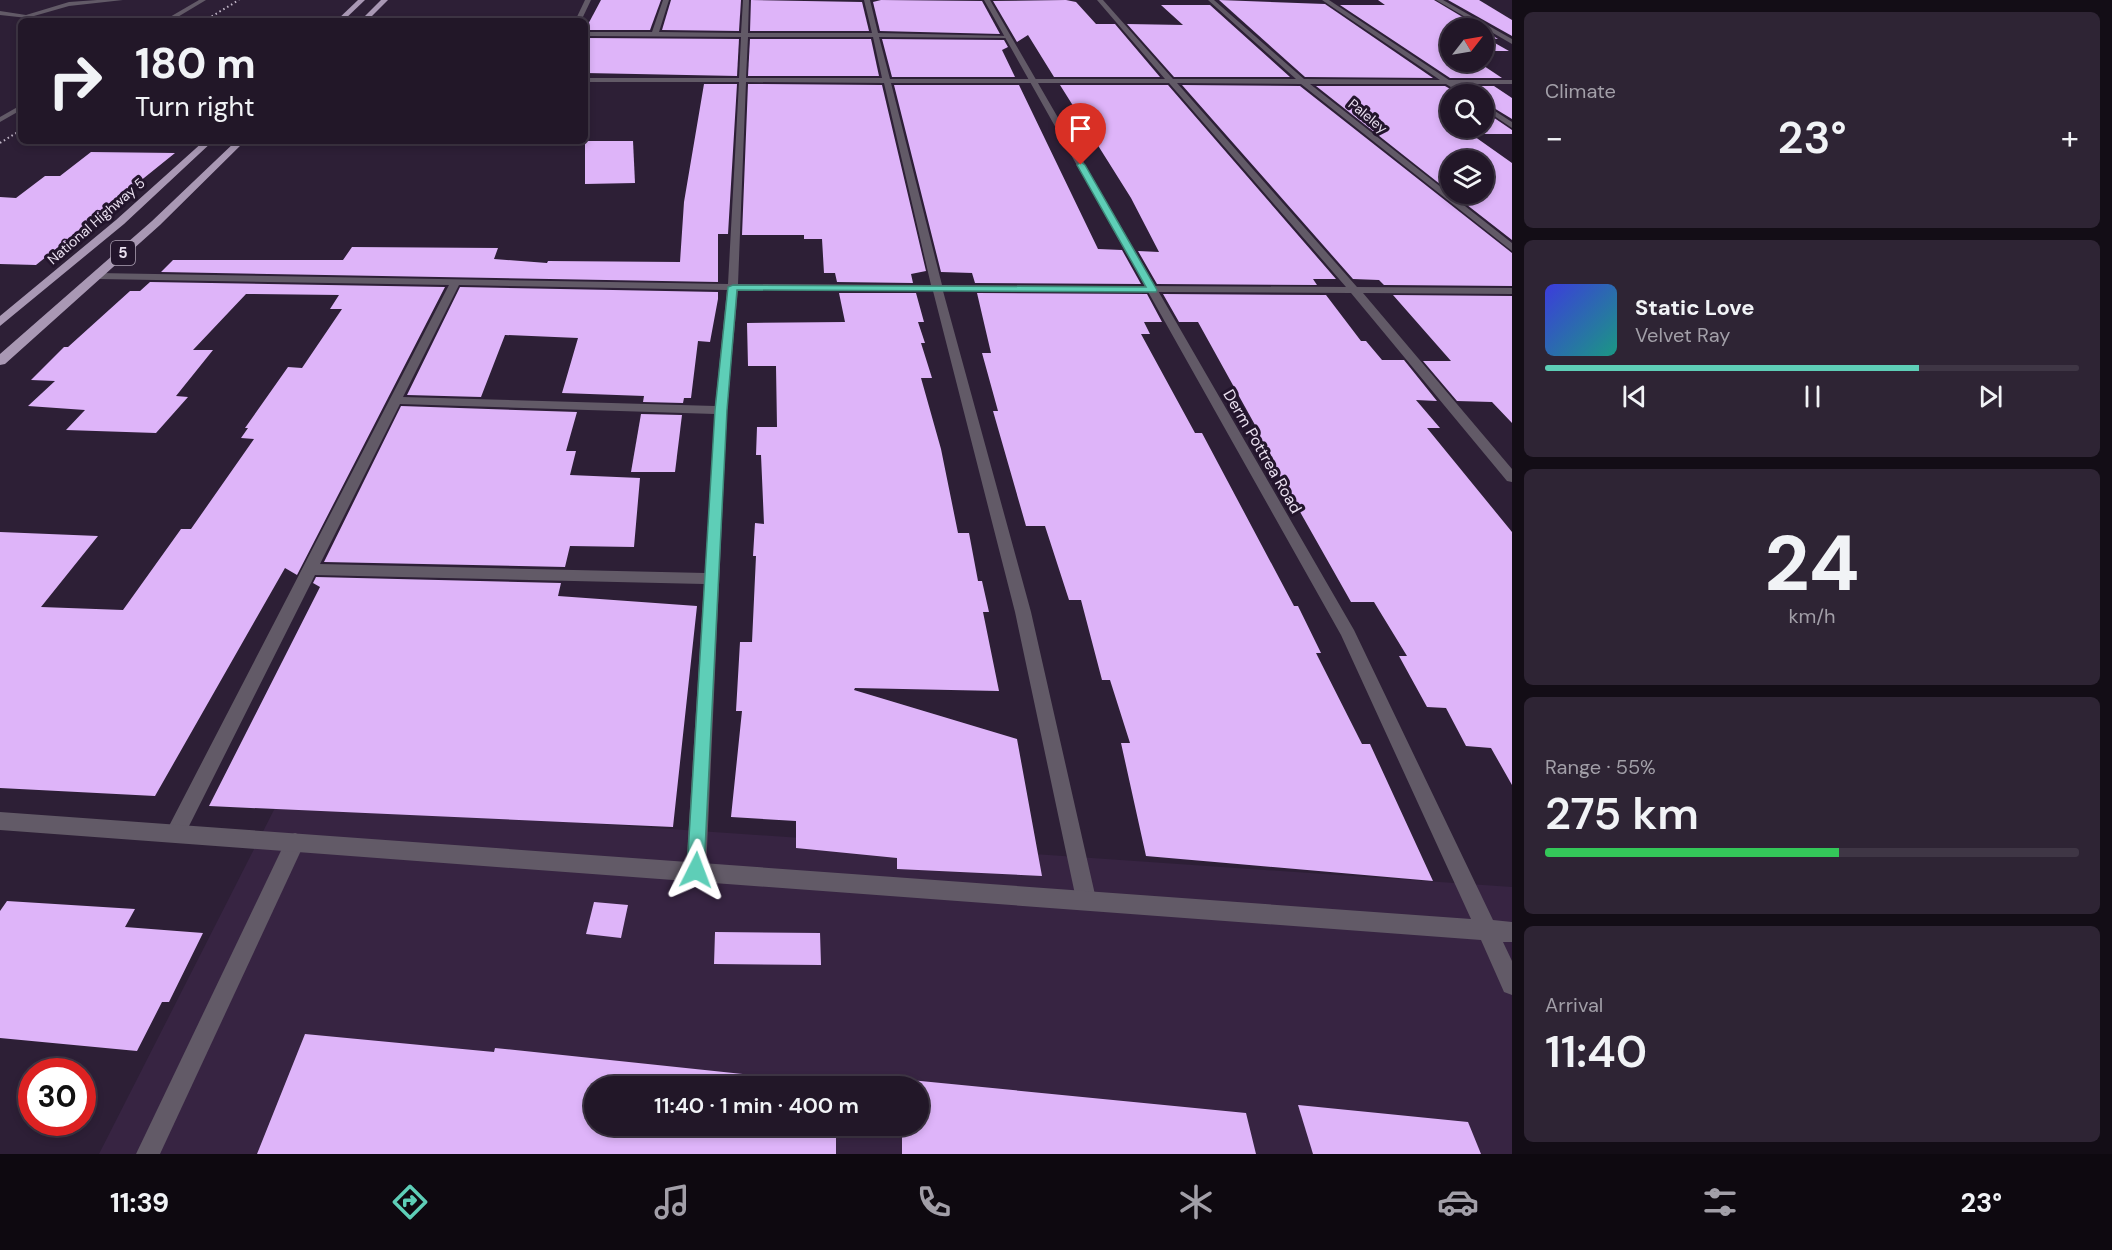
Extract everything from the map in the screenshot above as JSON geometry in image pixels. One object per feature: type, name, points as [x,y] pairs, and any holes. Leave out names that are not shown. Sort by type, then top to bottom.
[{"type":"highway","points":[[342,18],[362,0]]},
{"type":"highway","points":[[366,18],[385,0]]},
{"type":"highway","name":"National Highway 5","points":[[0,322],[120,222],[206,144]]},
{"type":"highway","name":"5","points":[[0,361],[98,276],[238,144]]},
{"type":"street","points":[[28,16],[69,4],[120,0]]},
{"type":"street","points":[[171,18],[203,0]]},
{"type":"street","points":[[579,18],[588,0]]},
{"type":"street","points":[[655,34],[666,0]]},
{"type":"street","points":[[696,870],[721,410],[733,287],[742,34],[746,0]]},
{"type":"street","points":[[867,0],[937,288],[1023,612],[1086,899]]},
{"type":"street","name":"Derm Pottrea Road","points":[[987,0],[1348,634],[1512,984]]},
{"type":"street","points":[[1100,0],[1355,291],[1512,478]]},
{"type":"street","name":"Paleley","points":[[1211,0],[1302,81],[1512,248]]},
{"type":"street","points":[[1325,0],[1450,84]]},
{"type":"street","points":[[1439,0],[1512,42]]},
{"type":"street","points":[[0,13],[38,18]]},
{"type":"street","points":[[588,34],[1007,36]]},
{"type":"street","points":[[588,80],[1512,82]]},
{"type":"street","points":[[0,120],[18,109]]},
{"type":"street","points":[[1494,113],[1512,126]]},
{"type":"street","points":[[98,276],[733,287],[1512,291]]},
{"type":"street","points":[[176,832],[455,283]]},
{"type":"street","points":[[396,400],[721,410]]},
{"type":"street","points":[[310,569],[711,579]]},
{"type":"street","points":[[0,821],[696,870],[1512,932]]},
{"type":"street","points":[[148,1154],[295,842]]},
{"type":"shaded area","points":[[278,802],[1512,887],[1512,1154],[99,1154]]},
{"type":"building","points":[[601,0],[661,0],[650,30],[588,30],[588,24]]},
{"type":"building","points":[[671,0],[741,0],[739,31],[662,30]]},
{"type":"building","points":[[751,0],[862,2],[869,31],[750,31]]},
{"type":"building","points":[[881,0],[982,1],[1000,34],[880,31],[873,2]]},
{"type":"building","points":[[1066,0],[1076,2],[1096,24],[1115,24],[1160,77],[1054,77],[1028,35],[1017,42],[993,1]]},
{"type":"building","points":[[1219,0],[1325,4],[1433,78],[1305,77]]},
{"type":"building","points":[[1378,0],[1434,0],[1464,18],[1440,18],[1440,71],[1340,5],[1385,5]]},
{"type":"building","points":[[1448,0],[1479,0],[1512,20],[1512,36],[1494,26],[1494,18],[1480,18]]},
{"type":"building","points":[[1161,5],[1210,5],[1290,77],[1174,77],[1127,24],[1183,25]]},
{"type":"building","points":[[588,38],[739,39],[737,76],[588,73]]},
{"type":"building","points":[[750,39],[871,39],[879,76],[748,76]]},
{"type":"building","points":[[882,39],[1004,40],[1008,47],[1002,50],[1015,77],[892,77]]},
{"type":"building","points":[[1494,43],[1509,51],[1494,51]]},
{"type":"building","points":[[1441,72],[1493,72],[1502,78],[1450,78]]},
{"type":"building","points":[[704,84],[737,84],[728,234],[718,234],[718,282],[161,272],[173,260],[343,260],[352,247],[498,248],[494,259],[547,263],[548,261],[680,262],[684,202]]},
{"type":"building","points":[[748,84],[882,85],[926,271],[911,274],[913,283],[837,282],[835,273],[824,273],[822,239],[804,239],[804,235],[742,235]]},
{"type":"building","points":[[894,85],[1019,85],[1098,249],[1122,250],[1141,284],[975,283],[972,273],[941,272]]},
{"type":"building","points":[[1060,85],[1168,85],[1336,279],[1313,279],[1317,285],[1157,284],[1138,251],[1159,252],[1131,198]]},
{"type":"building","points":[[1182,85],[1300,86],[1440,196],[1440,204],[1450,204],[1512,253],[1512,286],[1384,285],[1379,280],[1353,279]]},
{"type":"building","points":[[1316,86],[1440,86],[1440,138],[1477,138],[1494,150],[1440,150],[1440,184]]},
{"type":"building","points":[[1494,86],[1512,98],[1512,119],[1494,108]]},
{"type":"building","points":[[1494,118],[1512,130],[1512,134],[1494,134]]},
{"type":"building","points":[[588,141],[633,141],[635,183],[585,184],[585,144],[588,144]]},
{"type":"building","points":[[1494,150],[1512,163],[1512,240],[1466,204],[1494,204]]},
{"type":"building","points":[[91,152],[175,153],[36,265],[0,264],[0,197],[16,198],[45,176],[60,176]]},
{"type":"building","points":[[150,282],[445,287],[297,575],[285,568],[155,796],[0,788],[0,532],[98,536],[41,607],[123,610],[181,529],[191,529],[254,439],[241,438],[248,428],[245,428],[288,367],[302,368],[342,309],[330,309],[339,295],[246,294],[193,350],[213,350],[176,396],[188,397],[156,433],[66,430],[85,410],[28,406],[55,381],[31,380],[64,347],[68,347],[130,291],[140,291]]},
{"type":"building","points":[[460,287],[718,292],[718,299],[710,342],[698,341],[691,398],[684,398],[683,403],[643,402],[644,396],[562,393],[578,338],[505,335],[481,397],[407,395]]},
{"type":"building","points":[[839,293],[916,293],[924,322],[918,322],[925,343],[921,343],[932,378],[921,378],[941,449],[958,533],[969,533],[978,581],[982,581],[989,612],[983,612],[999,691],[855,688],[854,690],[1017,739],[1042,876],[897,869],[897,858],[796,848],[796,821],[731,817],[742,711],[736,711],[740,642],[752,642],[756,556],[753,556],[755,523],[764,524],[761,455],[756,455],[757,427],[777,427],[776,366],[748,366],[747,323],[845,322]]},
{"type":"building","points":[[977,293],[1147,294],[1162,322],[1144,322],[1150,334],[1141,334],[1195,433],[1202,433],[1294,606],[1298,606],[1321,653],[1316,653],[1362,744],[1370,744],[1433,881],[1146,856],[1121,743],[1130,743],[1110,680],[1102,680],[1081,600],[1069,600],[1045,526],[1026,526],[993,411],[998,411],[982,353],[991,353]]},
{"type":"building","points":[[1163,294],[1326,295],[1361,341],[1366,341],[1382,360],[1404,360],[1437,401],[1416,400],[1440,428],[1427,428],[1512,532],[1512,785],[1491,748],[1466,746],[1446,708],[1427,707],[1399,656],[1407,656],[1374,602],[1351,602],[1256,434],[1260,434],[1198,322],[1179,322]]},
{"type":"building","points":[[1393,295],[1512,296],[1512,423],[1492,402],[1457,401],[1423,361],[1451,361]]},
{"type":"building","points":[[401,406],[577,412],[566,451],[576,451],[570,475],[640,478],[634,547],[570,546],[565,567],[324,562]]},
{"type":"building","points":[[641,414],[682,415],[675,472],[631,472]]},
{"type":"building","points":[[316,577],[561,583],[558,596],[697,606],[673,827],[209,806],[320,587],[313,583]]},
{"type":"building","points":[[7,901],[135,909],[125,927],[203,933],[169,1002],[162,1002],[137,1051],[0,1038],[0,911]]},
{"type":"building","points":[[594,902],[628,905],[621,938],[586,934]]},
{"type":"building","points":[[715,932],[820,933],[821,965],[714,964]]},
{"type":"building","points":[[305,1034],[494,1052],[495,1048],[761,1076],[584,1076],[584,1136],[836,1136],[836,1154],[257,1154]]},
{"type":"building","points":[[929,1082],[1246,1113],[1256,1154],[902,1154],[902,1136],[929,1136]]},
{"type":"building","points":[[1298,1105],[1468,1122],[1481,1154],[1313,1154]]},
{"type":"railway","points":[[209,18],[239,0]]},
{"type":"railway","points":[[0,143],[18,132]]},
{"type":"route","points":[[696,870],[721,410],[733,287],[1152,290],[1081,165]]}]
